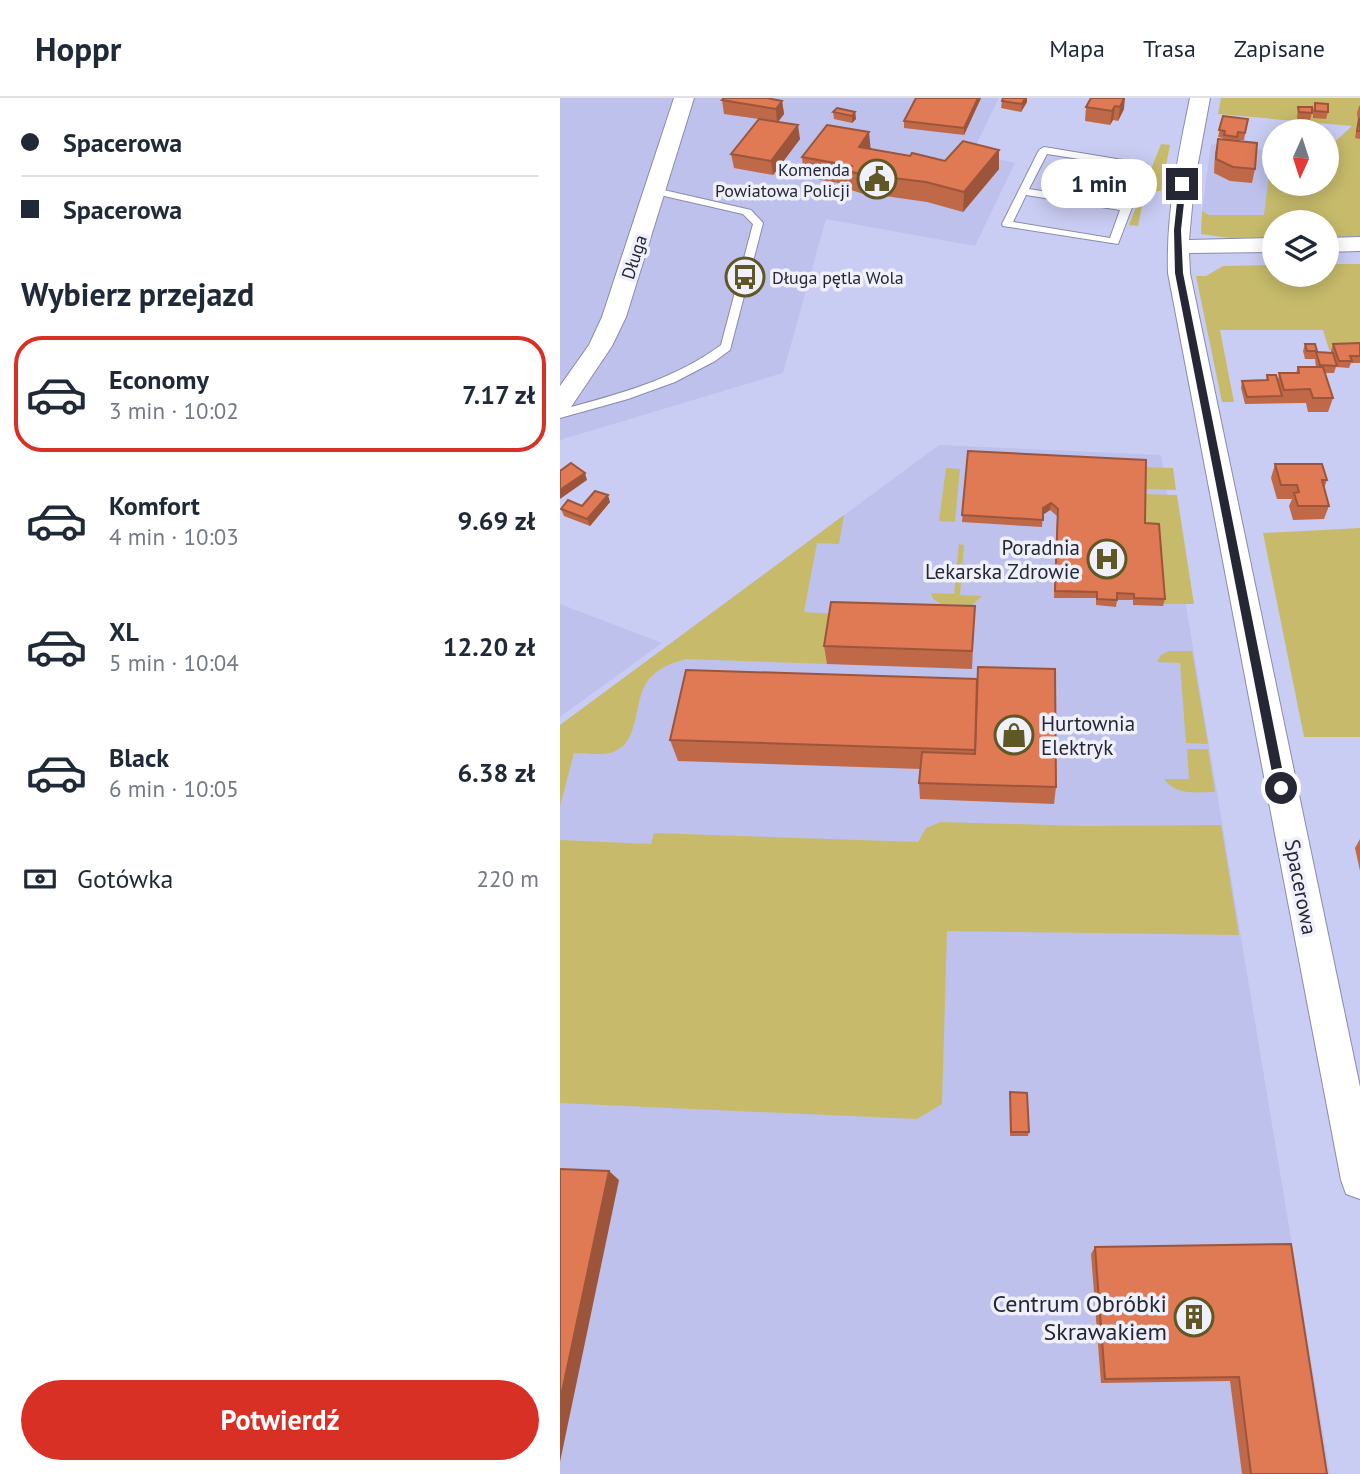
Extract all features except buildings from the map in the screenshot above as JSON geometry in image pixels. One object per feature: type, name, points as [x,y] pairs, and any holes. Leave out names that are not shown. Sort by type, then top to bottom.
[{"type":"street","name":"Długa","points":[[560,404],[600,346],[614,317],[684,98]]},
{"type":"street","name":"Spacerowa","points":[[1200,98],[1182,187],[1177,247],[1179,273],[1225,515],[1360,1180]]},
{"type":"street","points":[[1339,245],[1360,244]]},
{"type":"street","points":[[1177,247],[1262,245]]},
{"type":"lane","points":[[1044,150],[1143,166],[1114,242],[1007,225],[1023,191],[1044,150]]},
{"type":"lane","points":[[560,414],[602,403],[710,362],[726,347],[758,223],[747,212],[655,191]]},
{"type":"lane","points":[[1023,191],[1126,208]]},
{"type":"shaded area","points":[[560,98],[999,98],[972,153],[1015,163],[975,246],[826,219],[783,373],[560,440]]},
{"type":"shaded area","points":[[1221,98],[1360,98],[1360,236],[1339,237],[1339,210],[1265,210],[1266,196],[1339,196],[1339,138],[1352,126],[1339,125],[1339,119],[1274,119],[1218,114]]},
{"type":"shaded area","points":[[1161,144],[1170,145],[1161,191],[1145,191],[1138,226],[1129,225]]},
{"type":"shaded area","points":[[1211,144],[1262,150],[1262,196],[1267,196],[1266,210],[1262,210],[1262,215],[1209,215],[1202,211]]},
{"type":"shaded area","points":[[1202,211],[1209,215],[1262,215],[1262,237],[1229,238],[1201,234]]},
{"type":"shaded area","points":[[1339,264],[1360,264],[1360,350],[1329,350],[1323,330],[1220,330],[1234,402],[1222,402],[1196,276],[1206,276],[1223,266],[1262,265],[1262,287],[1339,287]]},
{"type":"shaded area","points":[[939,445],[1161,455],[1330,1474],[560,1474],[560,725]]},
{"type":"shaded area","points":[[1145,467],[1173,468],[1176,490],[1144,489]]},
{"type":"shaded area","points":[[946,468],[960,469],[955,522],[939,521]]},
{"type":"shaded area","points":[[1144,494],[1177,495],[1194,604],[1164,604],[1144,530]]},
{"type":"shaded area","points":[[844,515],[839,544],[817,543],[804,612],[834,614],[827,664],[686,659],[664,667],[646,684],[633,729],[622,747],[604,754],[574,753],[560,806],[560,725]]},
{"type":"shaded area","points":[[1360,528],[1360,737],[1304,737],[1263,533]]},
{"type":"shaded area","points":[[959,544],[964,545],[960,595],[982,596],[972,605],[941,604],[933,599],[931,593],[954,594]]},
{"type":"shaded area","points":[[560,604],[662,643],[560,717]]},
{"type":"shaded area","points":[[1169,651],[1192,651],[1208,744],[1186,743],[1180,663],[1157,662],[1161,655]]},
{"type":"shaded area","points":[[1187,749],[1208,749],[1215,792],[1180,791],[1164,779],[1189,779]]},
{"type":"shaded area","points":[[941,822],[1083,826],[1221,825],[1239,935],[947,931],[942,1104],[917,1119],[560,1103],[560,840],[651,844],[654,833],[918,842],[926,828]]},
{"type":"place","name":"Komenda Powiatowa Policji","points":[[877,179]]},
{"type":"place","name":"Długa pętla Wola","points":[[745,277]]},
{"type":"place","name":"Poradnia Lekarska Zdrowie","points":[[1107,559]]},
{"type":"place","name":"Hurtownia Elektryk","points":[[1014,735]]},
{"type":"place","name":"Centrum Obróbki Skrawakiem","points":[[1194,1317]]},
{"type":"route","points":[[1182,184],[1177,230],[1179,273],[1281,788]]}]
